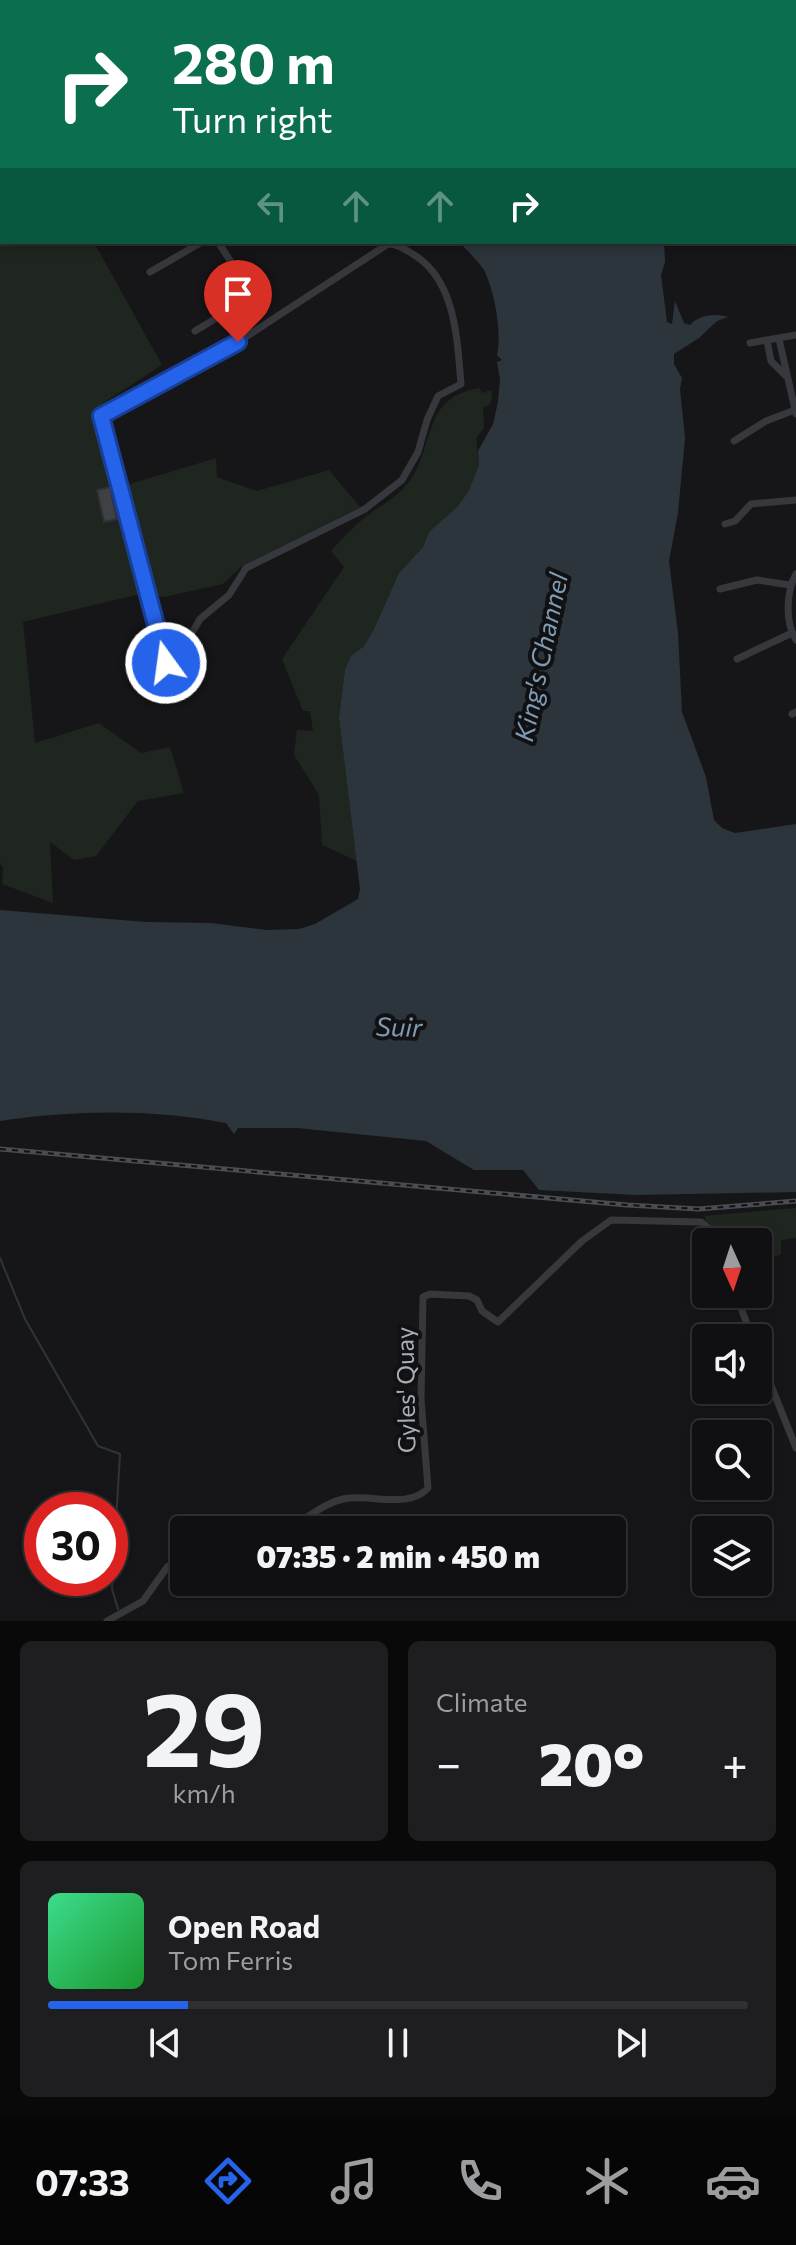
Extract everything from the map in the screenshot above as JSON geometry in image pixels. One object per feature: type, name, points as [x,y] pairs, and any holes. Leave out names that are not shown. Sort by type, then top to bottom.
[{"type":"street","points":[[150,272],[199,244]]},
{"type":"street","points":[[195,331],[244,303],[249,292],[219,244]]},
{"type":"street","points":[[385,245],[408,246],[428,264],[450,301],[461,384],[438,396],[418,452],[402,480],[365,509],[246,568],[229,595],[200,619],[177,659],[166,663],[101,416],[238,342],[385,245]]},
{"type":"street","points":[[224,315],[238,342]]},
{"type":"street","points":[[750,343],[796,335]]},
{"type":"street","points":[[734,441],[795,408],[779,339]]},
{"type":"street","points":[[767,341],[771,361],[787,378]]},
{"type":"street","points":[[725,524],[735,521],[751,504],[796,500]]},
{"type":"street","points":[[737,659],[794,636],[790,585],[796,574]]},
{"type":"street","points":[[720,589],[757,580],[790,585]]},
{"type":"street","name":"Gyles' Quay","points":[[309,1516],[344,1499],[411,1498],[422,1496],[428,1488],[421,1399],[423,1297],[430,1294],[469,1296],[477,1300],[482,1311],[498,1322],[582,1241],[611,1220],[701,1222],[708,1228]]},
{"type":"street","points":[[772,1388],[796,1448]]},
{"type":"street","points":[[107,1621],[143,1601],[170,1565]]},
{"type":"shaded area","points":[[0,244],[95,244],[162,365],[94,409],[116,484],[123,486],[216,458],[217,477],[257,491],[329,470],[360,507],[242,566],[223,584],[164,597],[144,593],[23,622],[35,743],[99,723],[141,753],[170,747],[184,793],[138,801],[96,856],[74,860],[50,842],[53,903],[2,884],[3,868],[0,863]]},
{"type":"shaded area","points":[[479,388],[482,393],[491,390],[492,399],[488,406],[483,407],[484,428],[476,438],[479,465],[468,492],[457,507],[429,532],[423,547],[399,573],[374,629],[364,646],[351,656],[345,669],[339,718],[357,861],[322,845],[319,795],[294,755],[297,730],[313,731],[310,711],[303,711],[282,659],[344,567],[331,551],[358,523],[402,490],[421,460],[437,415],[446,403],[459,394]]},
{"type":"shaded area","points":[[796,1208],[796,1238],[781,1240],[781,1254],[772,1258],[772,1228],[705,1228],[705,1216]]},
{"type":"water","points":[[461,244],[664,244],[665,262],[661,275],[667,322],[672,324],[675,301],[684,323],[690,325],[708,316],[728,317],[717,321],[699,338],[674,354],[674,364],[682,378],[680,389],[685,438],[678,513],[669,561],[678,633],[682,712],[706,777],[714,820],[722,828],[735,833],[796,824],[796,1192],[636,1195],[539,1190],[523,1170],[474,1170],[426,1141],[297,1128],[238,1128],[234,1134],[226,1123],[170,1115],[85,1113],[0,1121],[0,910],[146,922],[211,923],[267,930],[299,929],[315,924],[358,899],[360,889],[339,718],[345,669],[351,656],[364,646],[374,629],[399,573],[423,547],[429,532],[457,507],[468,492],[479,465],[478,451],[493,424],[500,379],[497,362],[502,360],[497,355],[499,336],[494,301],[484,270]]},
{"type":"building","points":[[110,487],[117,519],[104,522],[97,490]]},
{"type":"building","points":[[188,663],[191,682],[198,681],[199,687],[181,690],[180,681],[165,684],[166,692],[154,694],[150,670],[159,669],[160,675],[177,673],[176,666]]},
{"type":"waterway","points":[[0,1258],[25,1319],[98,1446],[120,1454],[112,1589],[118,1609]]},
{"type":"railway","points":[[0,1149],[627,1205],[699,1209],[796,1201]]},
{"type":"route","points":[[166,663],[101,416],[238,342]]},
{"type":"water label","name":"King's Channel","points":[[540,657]]},
{"type":"water label","name":"Suir","points":[[399,1026]]}]
